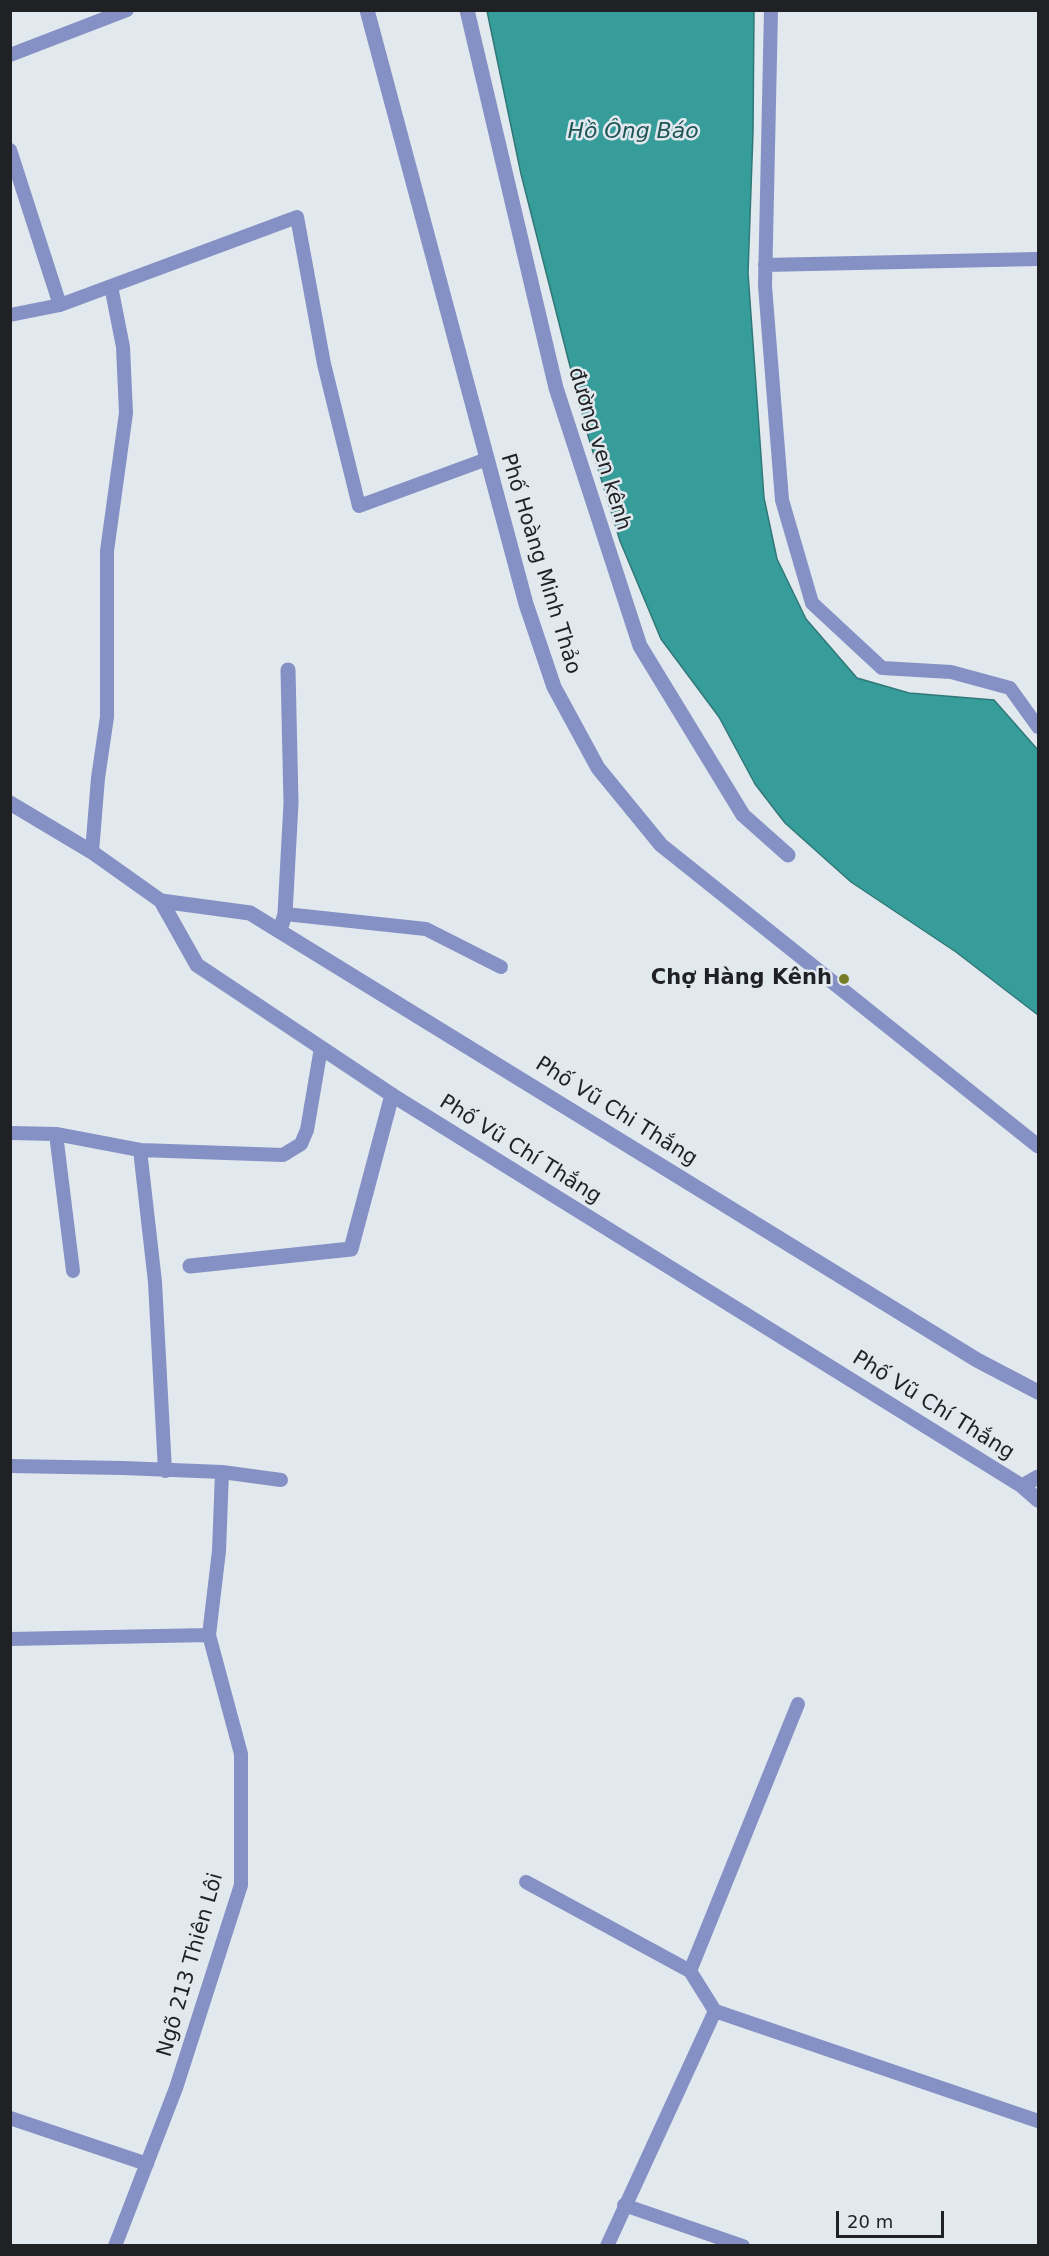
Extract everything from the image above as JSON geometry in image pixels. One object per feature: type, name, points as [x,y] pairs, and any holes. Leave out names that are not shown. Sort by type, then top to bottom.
[{"type":"street","name":"Phố Hoàng Minh Thảo","points":[[367,10],[526,604],[554,687],[598,768],[662,845],[1038,1146]]},
{"type":"street","name":"đường ven kênh","points":[[467,10],[556,388],[640,646],[743,814],[788,855]]},
{"type":"street","points":[[280,930],[285,914],[291,803],[288,670]]},
{"type":"street","name":"Phố Vũ Chí Thắng","points":[[10,803],[92,852],[161,901],[197,965],[392,1095],[1022,1486],[1038,1500]]},
{"type":"street","name":"Phố Vũ Chi Thắng","points":[[161,901],[250,912],[977,1360],[1038,1392]]},
{"type":"street","points":[[190,1266],[351,1250],[392,1095]]},
{"type":"street","points":[[1022,1486],[1038,1477]]},
{"type":"lane","points":[[10,55],[127,10]]},
{"type":"lane","points":[[771,10],[765,286],[782,500],[812,603],[882,668],[951,672],[1010,688],[1038,728]]},
{"type":"lane","points":[[10,150],[60,305]]},
{"type":"lane","points":[[10,315],[60,305],[297,217],[324,364],[359,506],[487,459]]},
{"type":"lane","points":[[765,265],[1038,259]]},
{"type":"lane","points":[[92,852],[98,778],[107,717],[107,551],[126,413],[123,347],[111,286]]},
{"type":"lane","points":[[285,914],[426,929],[501,967]]},
{"type":"lane","points":[[10,1133],[56,1134],[140,1150],[283,1155],[301,1144],[307,1130],[321,1048]]},
{"type":"lane","points":[[56,1134],[73,1270]]},
{"type":"lane","points":[[140,1150],[154,1282],[165,1471]]},
{"type":"lane","points":[[10,1466],[222,1472],[281,1480]]},
{"type":"lane","name":"Ngõ 213 Thiên Lôi","points":[[115,2246],[176,2088],[241,1885],[241,1754],[209,1635],[219,1551],[222,1472]]},
{"type":"lane","points":[[10,1639],[209,1635]]},
{"type":"lane","points":[[690,1971],[798,1704]]},
{"type":"lane","points":[[526,1882],[690,1971],[714,2011],[1038,2121]]},
{"type":"lane","points":[[607,2246],[714,2011]]},
{"type":"lane","points":[[10,2118],[147,2164]]},
{"type":"lane","points":[[624,2205],[743,2246]]},
{"type":"water","name":"Hồ Ông Báo","points":[[487,11],[754,11],[748,273],[764,498],[777,559],[806,619],[857,678],[909,693],[994,700],[1038,750],[1038,1015],[956,952],[851,882],[785,823],[755,784],[719,717],[661,639],[620,541],[586,429],[521,174]]},
{"type":"place","name":"Chợ Hàng Kênh","points":[[844,979]]}]
